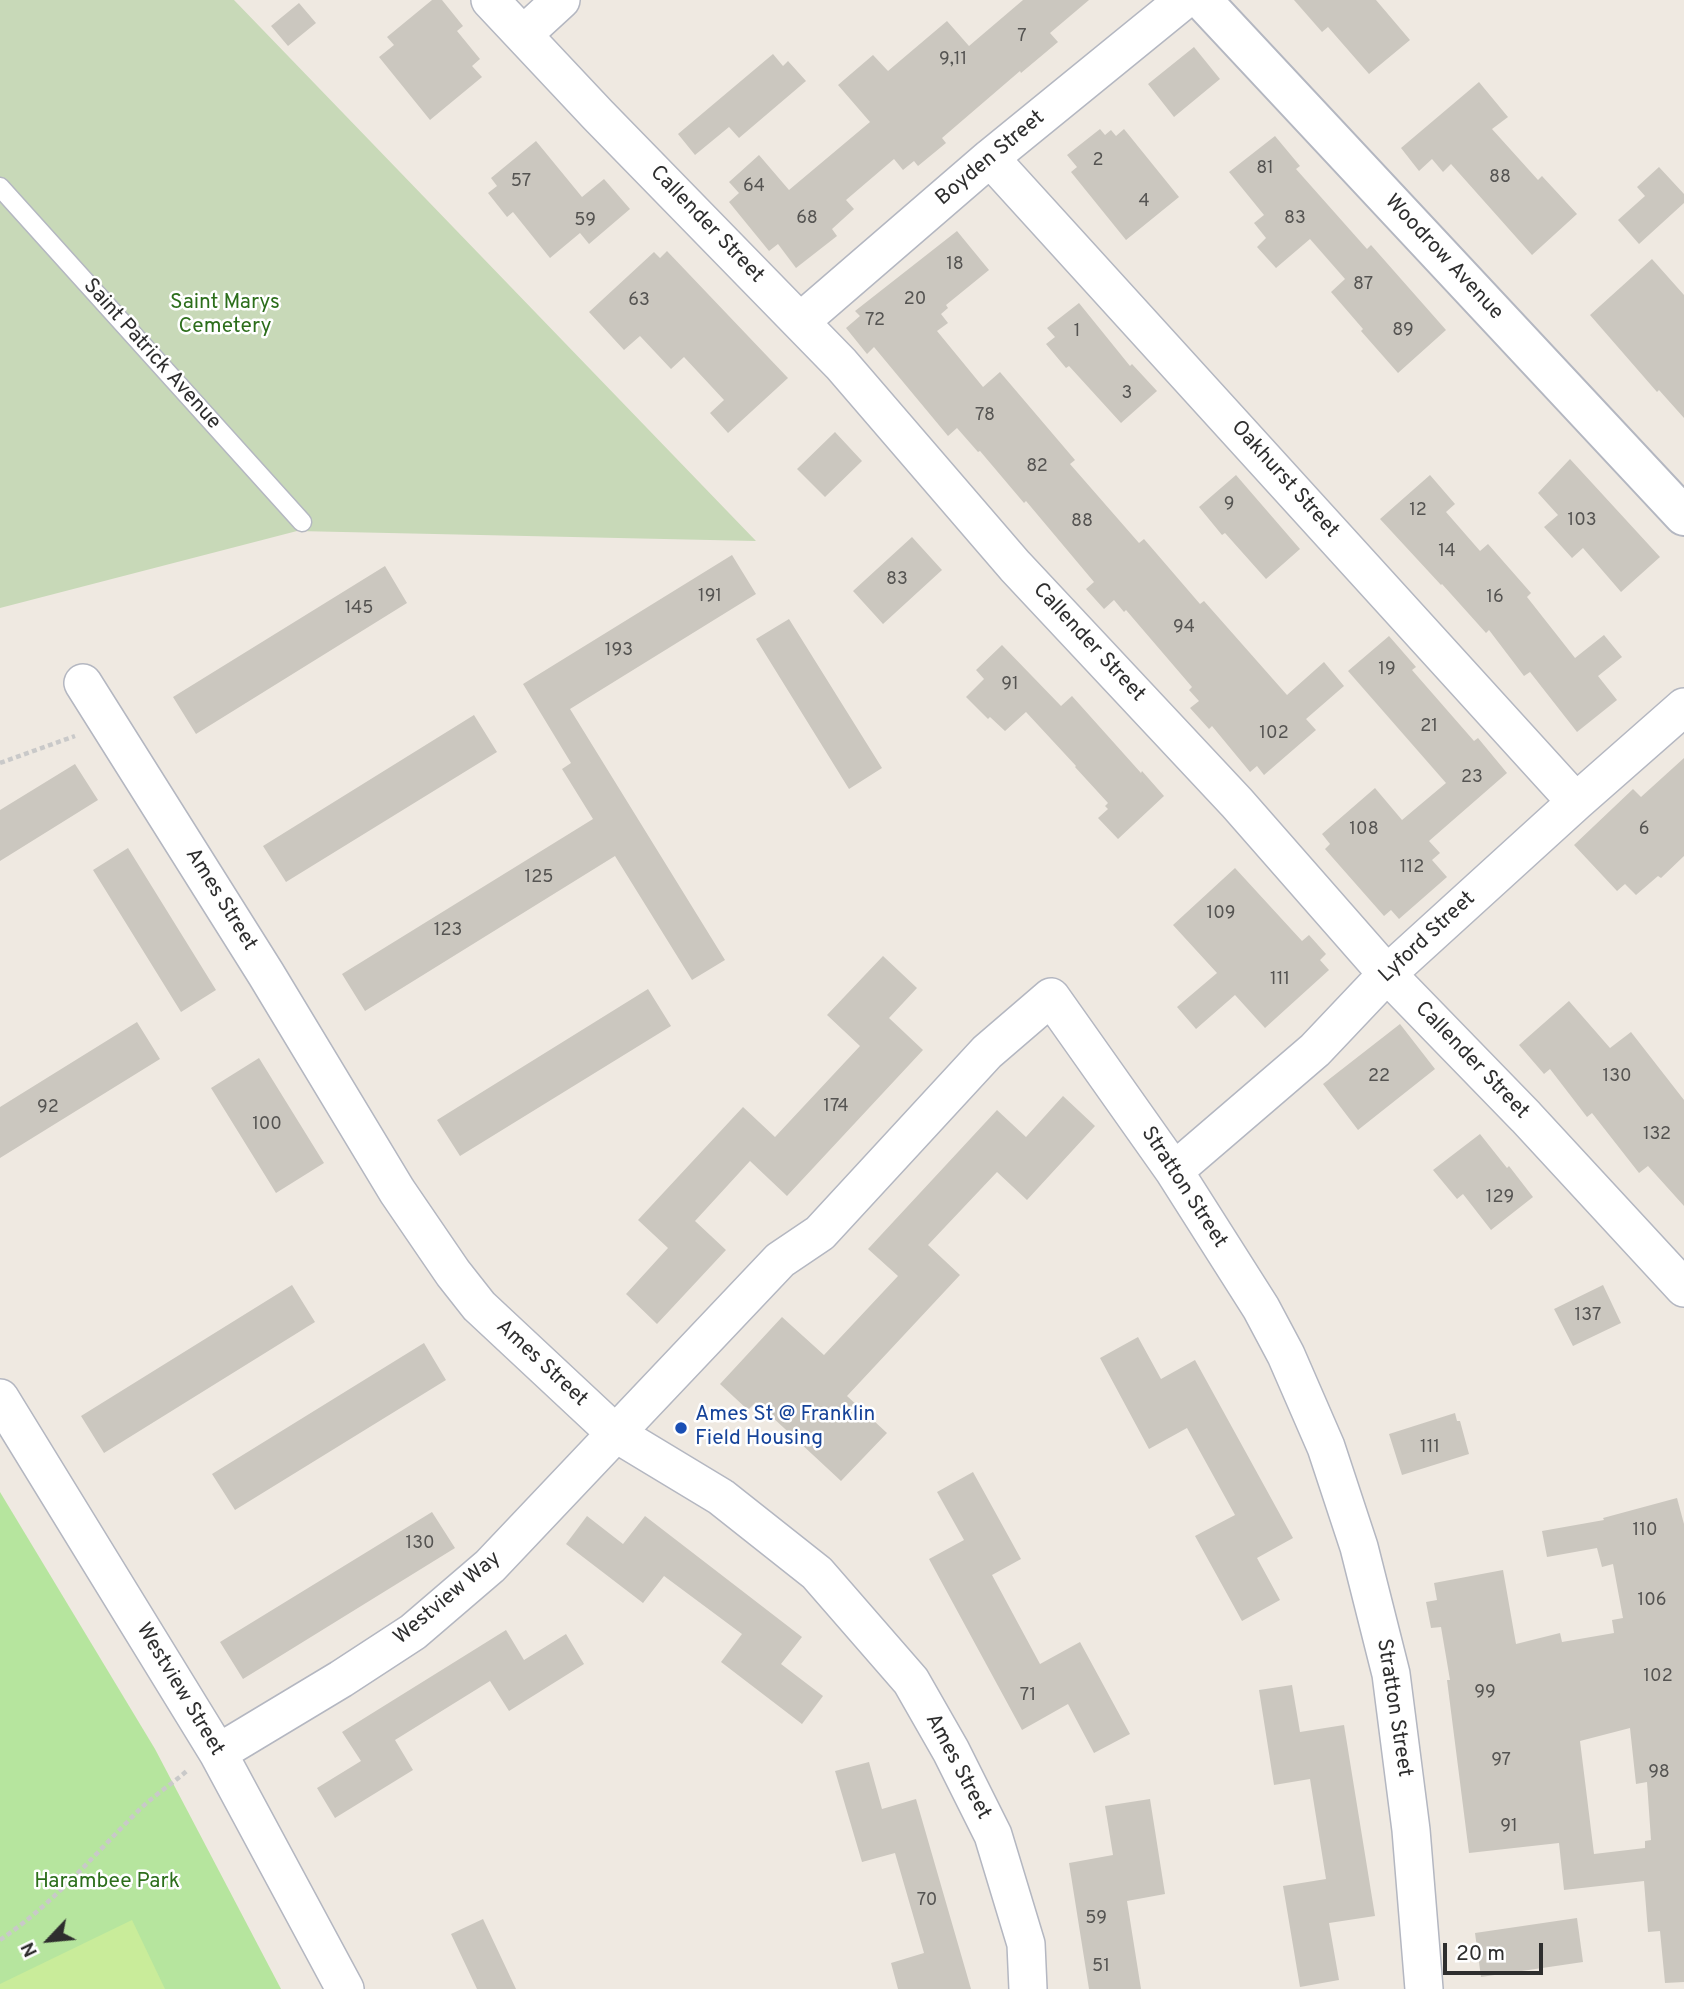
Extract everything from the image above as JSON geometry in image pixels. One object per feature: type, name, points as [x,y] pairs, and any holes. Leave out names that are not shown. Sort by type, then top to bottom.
[{"type":"street","name":"Callender Street","points":[[490,0],[841,364],[1016,566],[1237,803],[1387,974],[1526,1117],[1684,1288]]},
{"type":"street","points":[[524,34],[561,0]]},
{"type":"street","name":"Boyden Street","points":[[800,322],[990,158],[1184,0]]},
{"type":"street","name":"Woodrow Avenue","points":[[1202,0],[1684,516]]},
{"type":"street","name":"Oakhurst Street","points":[[990,158],[1576,802]]},
{"type":"street","name":"Ames Street","points":[[83,683],[266,974],[397,1191],[479,1306],[615,1433],[721,1497],[817,1573],[911,1681],[951,1751],[993,1835],[1026,1944],[1028,1989]]},
{"type":"street","name":"Lyford Street","points":[[1174,1171],[1315,1050],[1387,974],[1684,707]]},
{"type":"street","name":"Stratton Street","points":[[615,1433],[780,1260],[820,1233],[987,1052],[1051,997],[1174,1171],[1261,1308],[1286,1355],[1326,1447],[1360,1547],[1391,1674],[1412,1830],[1424,1989]]},
{"type":"street","name":"Westview Street","points":[[0,1398],[204,1761],[345,1989]]},
{"type":"street","name":"Westview Way","points":[[204,1761],[413,1633],[490,1566],[615,1433]]},
{"type":"lane","name":"Saint Patrick Avenue","points":[[0,187],[302,522]]},
{"type":"path","points":[[0,763],[110,724]]},
{"type":"path","points":[[0,1940],[57,1896],[141,1809],[204,1761]]},
{"type":"green space","name":"Saint Marys Cemetery","points":[[0,0],[234,0],[756,541],[297,531],[0,608]]},
{"type":"green space","name":"Harambee Park","points":[[0,1492],[155,1749],[281,1989],[0,1989]]},
{"type":"green space","points":[[132,1920],[165,1989],[0,1989],[0,1984]]},
{"type":"building","points":[[432,0],[442,0],[463,26],[457,31],[480,59],[472,66],[482,77],[430,120],[379,57],[394,45],[387,37]]},
{"type":"building","points":[[1023,0],[1089,0],[1050,33],[1058,42],[942,138],[946,143],[918,166],[914,161],[903,170],[894,159],[846,200],[854,209],[832,229],[837,236],[796,268],[778,244],[769,251],[729,202],[739,193],[729,182],[759,155],[789,190],[870,122],[838,85],[873,55],[888,71],[947,21],[969,46]]},
{"type":"building","points":[[1294,0],[1376,0],[1410,40],[1369,74],[1328,27],[1322,32]]},
{"type":"building","points":[[299,3],[316,23],[288,46],[271,26]]},
{"type":"building","points":[[1194,47],[1220,79],[1174,117],[1148,84]]},
{"type":"building","points":[[773,54],[783,66],[788,61],[806,81],[739,138],[729,127],[695,155],[678,134]]},
{"type":"building","points":[[1479,82],[1508,117],[1492,129],[1538,180],[1542,176],[1577,214],[1532,255],[1451,164],[1443,172],[1432,159],[1419,171],[1401,148]]},
{"type":"building","points":[[1100,129],[1105,135],[1111,130],[1116,136],[1124,129],[1179,197],[1126,240],[1071,172],[1077,167],[1067,155]]},
{"type":"building","points":[[1275,136],[1300,166],[1296,169],[1367,249],[1371,245],[1446,330],[1398,373],[1331,292],[1345,279],[1310,239],[1276,268],[1257,247],[1266,238],[1254,223],[1264,215],[1229,172]]},
{"type":"building","points":[[536,141],[582,197],[604,179],[630,209],[589,244],[580,233],[550,258],[513,212],[507,217],[488,193],[497,186],[491,178]]},
{"type":"building","points":[[1659,167],[1684,194],[1684,203],[1639,244],[1618,220],[1645,196],[1637,187]]},
{"type":"building","points":[[957,231],[989,270],[946,305],[948,308],[941,314],[948,323],[937,331],[983,387],[1000,372],[1075,460],[1070,464],[1139,543],[1144,539],[1200,604],[1204,601],[1287,695],[1324,662],[1344,686],[1306,719],[1316,730],[1264,775],[1257,766],[1250,772],[1212,726],[1209,729],[1190,708],[1199,701],[1189,690],[1192,687],[1126,610],[1124,612],[1114,600],[1104,609],[1086,589],[1094,582],[980,451],[978,452],[957,428],[948,436],[874,347],[867,354],[846,328],[860,316],[855,311]]},
{"type":"building","points":[[667,251],[788,378],[728,433],[710,413],[724,400],[684,357],[671,369],[640,336],[624,350],[589,312],[654,252],[660,258]]},
{"type":"building","points":[[1652,259],[1684,295],[1684,418],[1659,390],[1657,392],[1590,315]]},
{"type":"building","points":[[1079,303],[1130,366],[1132,364],[1157,391],[1121,423],[1046,344],[1055,337],[1047,328]]},
{"type":"building","points":[[835,432],[862,461],[825,497],[797,469]]},
{"type":"building","points":[[1570,459],[1660,557],[1621,592],[1583,548],[1572,558],[1544,527],[1558,515],[1538,493]]},
{"type":"building","points":[[1236,475],[1300,549],[1266,579],[1225,533],[1222,535],[1199,507]]},
{"type":"building","points":[[1430,475],[1455,504],[1446,512],[1480,551],[1488,544],[1531,593],[1527,597],[1575,658],[1604,635],[1622,657],[1598,676],[1617,700],[1577,732],[1530,672],[1524,676],[1489,630],[1486,633],[1380,519]]},
{"type":"building","points":[[912,537],[942,570],[883,624],[853,591]]},
{"type":"building","points":[[732,555],[756,594],[570,709],[725,960],[692,980],[615,856],[365,1011],[342,974],[593,819],[562,769],[571,763],[523,684]]},
{"type":"building","points":[[385,566],[407,603],[196,734],[173,697]]},
{"type":"building","points":[[789,619],[882,768],[849,789],[756,639]]},
{"type":"building","points":[[1389,636],[1416,667],[1412,670],[1474,741],[1478,738],[1507,773],[1429,841],[1440,853],[1432,860],[1447,877],[1399,919],[1391,910],[1384,916],[1325,849],[1330,844],[1322,834],[1375,788],[1402,820],[1446,783],[1348,671]]},
{"type":"building","points":[[1002,645],[1061,706],[1072,696],[1164,796],[1118,839],[1098,818],[1108,809],[1105,806],[1108,803],[1026,712],[1005,731],[990,717],[988,719],[966,697],[984,679],[976,670]]},
{"type":"building","points":[[474,715],[497,752],[286,882],[263,846]]},
{"type":"building","points":[[1684,758],[1684,856],[1661,878],[1658,876],[1636,895],[1625,884],[1617,891],[1574,845],[1633,789],[1641,797]]},
{"type":"building","points":[[75,764],[98,800],[0,861],[0,810]]},
{"type":"building","points":[[128,848],[216,990],[181,1012],[93,870]]},
{"type":"building","points":[[1235,868],[1302,941],[1309,935],[1326,954],[1320,960],[1329,970],[1265,1028],[1235,995],[1196,1029],[1177,1007],[1217,973],[1173,925]]},
{"type":"building","points":[[883,956],[917,988],[889,1018],[923,1050],[787,1196],[750,1161],[695,1221],[726,1250],[657,1324],[626,1294],[668,1248],[638,1220],[743,1107],[775,1137],[860,1046],[827,1015]]},
{"type":"building","points":[[648,989],[671,1026],[460,1156],[437,1120]]},
{"type":"building","points":[[1569,1001],[1610,1048],[1631,1032],[1684,1100],[1684,1206],[1648,1166],[1639,1173],[1592,1113],[1587,1117],[1550,1069],[1544,1074],[1519,1045]]},
{"type":"building","points":[[137,1022],[160,1059],[0,1158],[0,1107]]},
{"type":"building","points":[[1400,1024],[1435,1069],[1358,1130],[1323,1084]]},
{"type":"building","points":[[259,1058],[324,1163],[276,1193],[211,1088]]},
{"type":"building","points":[[1063,1096],[1095,1126],[1027,1200],[997,1172],[928,1245],[960,1275],[847,1396],[887,1433],[841,1481],[756,1402],[748,1410],[720,1384],[782,1317],[824,1355],[898,1276],[868,1249],[997,1110],[1026,1137]]},
{"type":"building","points":[[1480,1134],[1533,1197],[1491,1230],[1463,1194],[1457,1199],[1433,1170]]},
{"type":"building","points":[[292,1285],[315,1322],[104,1453],[81,1416]]},
{"type":"building","points":[[1603,1285],[1621,1323],[1573,1346],[1554,1309]]},
{"type":"building","points":[[1138,1337],[1161,1379],[1195,1360],[1293,1538],[1257,1558],[1280,1600],[1242,1621],[1195,1536],[1235,1515],[1187,1428],[1149,1449],[1100,1358]]},
{"type":"building","points":[[424,1343],[446,1380],[235,1510],[212,1474]]},
{"type":"building","points":[[1455,1413],[1457,1421],[1460,1421],[1469,1454],[1402,1475],[1389,1434]]},
{"type":"building","points":[[973,1472],[1021,1559],[992,1575],[1040,1664],[1080,1642],[1130,1734],[1094,1753],[1068,1704],[1022,1730],[929,1559],[964,1540],[937,1492]]},
{"type":"building","points":[[1677,1498],[1684,1524],[1684,1982],[1665,1983],[1660,1931],[1648,1932],[1644,1881],[1564,1890],[1559,1843],[1469,1853],[1447,1680],[1450,1680],[1441,1627],[1431,1628],[1426,1602],[1437,1600],[1434,1583],[1503,1570],[1516,1644],[1560,1633],[1562,1642],[1614,1633],[1612,1620],[1623,1618],[1613,1564],[1602,1567],[1597,1548],[1547,1557],[1542,1531],[1604,1520],[1603,1518]],"holes":[[[1630,1728],[1636,1784],[1647,1782],[1651,1840],[1645,1841],[1645,1848],[1594,1854],[1580,1741]]]},
{"type":"building","points":[[432,1512],[455,1548],[243,1679],[220,1642]]},
{"type":"building","points":[[587,1516],[623,1544],[645,1516],[802,1637],[781,1664],[823,1696],[802,1724],[721,1662],[742,1634],[664,1576],[643,1603],[566,1544]]},
{"type":"building","points":[[506,1630],[524,1660],[566,1634],[584,1664],[509,1711],[490,1681],[395,1740],[413,1770],[335,1818],[317,1788],[361,1761],[342,1732]]},
{"type":"building","points":[[1292,1685],[1300,1732],[1344,1725],[1375,1916],[1329,1923],[1339,1980],[1300,1987],[1283,1886],[1326,1879],[1310,1779],[1274,1785],[1259,1690]]},
{"type":"building","points":[[869,1762],[882,1809],[916,1799],[971,1989],[898,1989],[891,1963],[924,1953],[895,1853],[862,1862],[835,1771]]},
{"type":"building","points":[[1150,1799],[1165,1894],[1127,1901],[1141,1989],[1089,1989],[1069,1863],[1113,1855],[1105,1806]]},
{"type":"building","points":[[1577,1918],[1583,1962],[1481,1977],[1475,1933]]},
{"type":"building","points":[[483,1919],[516,1989],[477,1989],[451,1934]]},
{"type":"place","name":"Ames St @ Franklin Field Housing","points":[[681,1428]]}]
